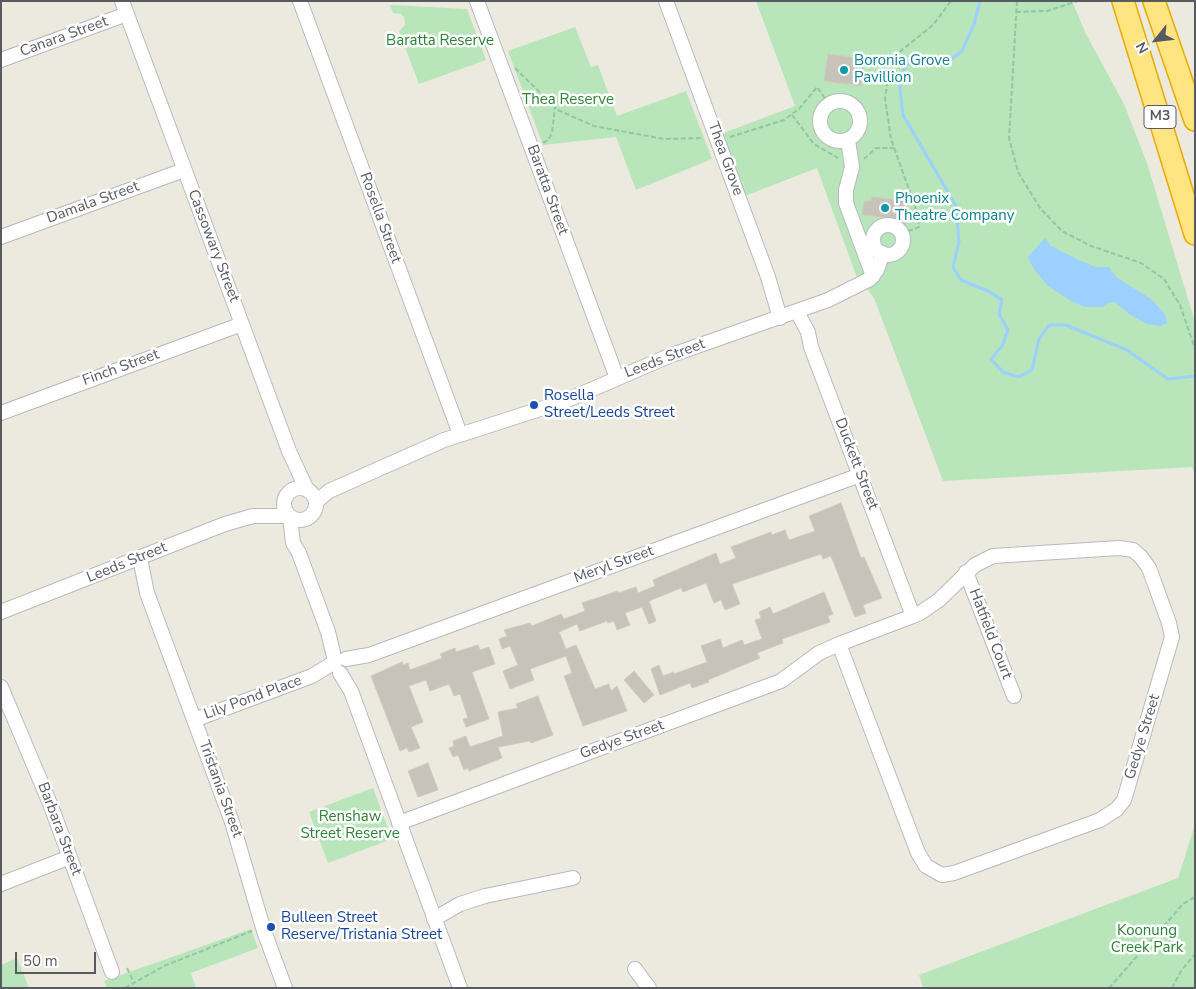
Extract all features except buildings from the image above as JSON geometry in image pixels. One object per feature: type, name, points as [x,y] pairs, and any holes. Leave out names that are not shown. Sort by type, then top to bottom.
[{"type":"highway","name":"M3","points":[[1123,1],[1195,234]]},
{"type":"highway","name":"M3","points":[[1154,1],[1195,120]]},
{"type":"street","name":"Rosella Street","points":[[300,1],[460,434]]},
{"type":"street","name":"Baratta Street","points":[[477,1],[617,378]]},
{"type":"street","name":"Thea Grove","points":[[666,1],[768,277],[780,318]]},
{"type":"street","name":"Canara Street","points":[[1,60],[124,8]]},
{"type":"street","name":"Cassowary Street","points":[[124,8],[289,451],[311,495]]},
{"type":"street","points":[[841,101],[852,105],[856,109],[860,121],[853,137],[848,140],[836,141],[830,139],[822,130],[821,113],[829,104],[841,101]]},
{"type":"street","points":[[848,140],[852,167],[846,190],[846,203],[873,276]]},
{"type":"street","name":"Damala Street","points":[[1,237],[184,170]]},
{"type":"street","points":[[890,225],[901,234],[902,243],[897,251],[883,254],[873,242],[877,229],[890,225]]},
{"type":"street","points":[[873,276],[883,254]]},
{"type":"street","name":"Leeds Street","points":[[253,516],[312,516],[311,495],[329,491],[460,434],[565,401],[669,356],[797,312],[854,288],[873,276]]},
{"type":"street","name":"Duckett Street","points":[[797,312],[808,332],[811,347],[913,616]]},
{"type":"street","name":"Finch Street","points":[[1,413],[242,324]]},
{"type":"street","points":[[289,451],[294,476],[289,496],[284,506],[294,517],[293,543],[299,553],[342,666],[460,988]]},
{"type":"street","name":"Meryl Street","points":[[342,666],[860,475]]},
{"type":"street","points":[[289,496],[311,495]]},
{"type":"street","name":"Leeds Street","points":[[2,610],[135,560],[205,531],[253,516],[289,496]]},
{"type":"street","name":"Gedye Street","points":[[399,822],[781,681],[813,656],[839,644],[913,616],[939,600],[966,572],[987,558],[1015,553],[1127,548],[1138,553],[1146,562],[1169,623],[1171,640],[1124,800],[1117,809],[1108,816],[954,873],[942,875],[930,870],[918,853],[839,644]]},
{"type":"street","name":"Tristania Street","points":[[135,560],[240,845],[264,931],[285,988]]},
{"type":"street","name":"Hatfield Court","points":[[966,572],[1014,696]]},
{"type":"street","name":"Lily Pond Place","points":[[194,720],[342,666]]},
{"type":"street","name":"Barbara Street","points":[[1,687],[70,857],[112,972]]},
{"type":"street","points":[[1,884],[70,857]]},
{"type":"street","points":[[434,919],[460,904],[485,896],[573,878]]},
{"type":"street","points":[[635,970],[649,988]]},
{"type":"path","points":[[901,234],[919,227],[916,212],[891,139],[886,99],[888,78],[898,54],[933,25],[951,1]]},
{"type":"path","points":[[1017,1],[1009,138],[1014,161],[1024,184],[1040,208],[1068,235],[1091,246],[1132,260],[1159,274],[1176,294],[1195,349]]},
{"type":"path","points":[[1016,12],[1041,12],[1078,1]]},
{"type":"path","points":[[512,66],[530,80],[555,108],[583,122],[604,129],[670,139],[706,138],[726,131],[728,137],[731,137],[780,122],[799,109],[817,87],[829,104]]},
{"type":"path","points":[[541,144],[551,137],[555,108]]},
{"type":"path","points":[[1109,988],[1183,904],[1195,896]]},
{"type":"path","points":[[125,988],[134,981],[164,966],[253,930]]},
{"type":"path","points":[[1172,988],[1181,971],[1195,954]]},
{"type":"path","points":[[127,968],[134,981]]},
{"type":"green space","points":[[756,1],[1072,1],[1086,34],[1124,104],[1147,163],[1195,322],[1195,474],[1192,467],[943,481],[874,298],[856,275],[817,168],[745,196],[721,134],[795,106]]},
{"type":"green space","name":"Baratta Reserve","points":[[390,5],[467,9],[486,60],[419,84],[399,31],[405,25],[404,17],[401,14],[393,13]]},
{"type":"green space","name":"Thea Reserve","points":[[575,27],[591,67],[598,65],[617,116],[686,91],[712,159],[636,190],[616,137],[543,145],[508,51]]},
{"type":"green space","name":"Renshaw Street Reserve","points":[[373,788],[392,839],[328,863],[309,812]]},
{"type":"green space","name":"Koonung Creek Park","points":[[1195,825],[1195,988],[923,988],[919,975],[1178,878]]},
{"type":"green space","points":[[251,929],[258,948],[191,973],[196,988],[107,988],[104,981]]},
{"type":"green space","points":[[17,958],[29,988],[1,988],[1,965]]},
{"type":"water","points":[[1045,238],[1051,246],[1079,260],[1096,267],[1109,267],[1116,277],[1151,299],[1165,314],[1167,323],[1161,326],[1147,324],[1129,314],[1115,302],[1108,303],[1104,307],[1085,307],[1069,300],[1048,286],[1033,268],[1028,257]]},
{"type":"waterway","points":[[980,1],[974,24],[962,51],[939,65],[923,61],[907,65],[899,79],[903,115],[956,206],[959,242],[953,267],[961,280],[990,292],[1002,300],[999,314],[1008,330],[1002,346],[991,359],[1003,372],[1018,377],[1032,370],[1039,339],[1049,325],[1066,325],[1127,350],[1168,379],[1195,376]]},
{"type":"place","name":"Boronia Grove Pavillion","points":[[844,70]]},
{"type":"place","name":"Phoenix Theatre Company","points":[[885,208]]},
{"type":"place","name":"Rosella Street/Leeds Street","points":[[534,405]]},
{"type":"place","name":"Bulleen Street Reserve/Tristania Street","points":[[271,927]]}]
